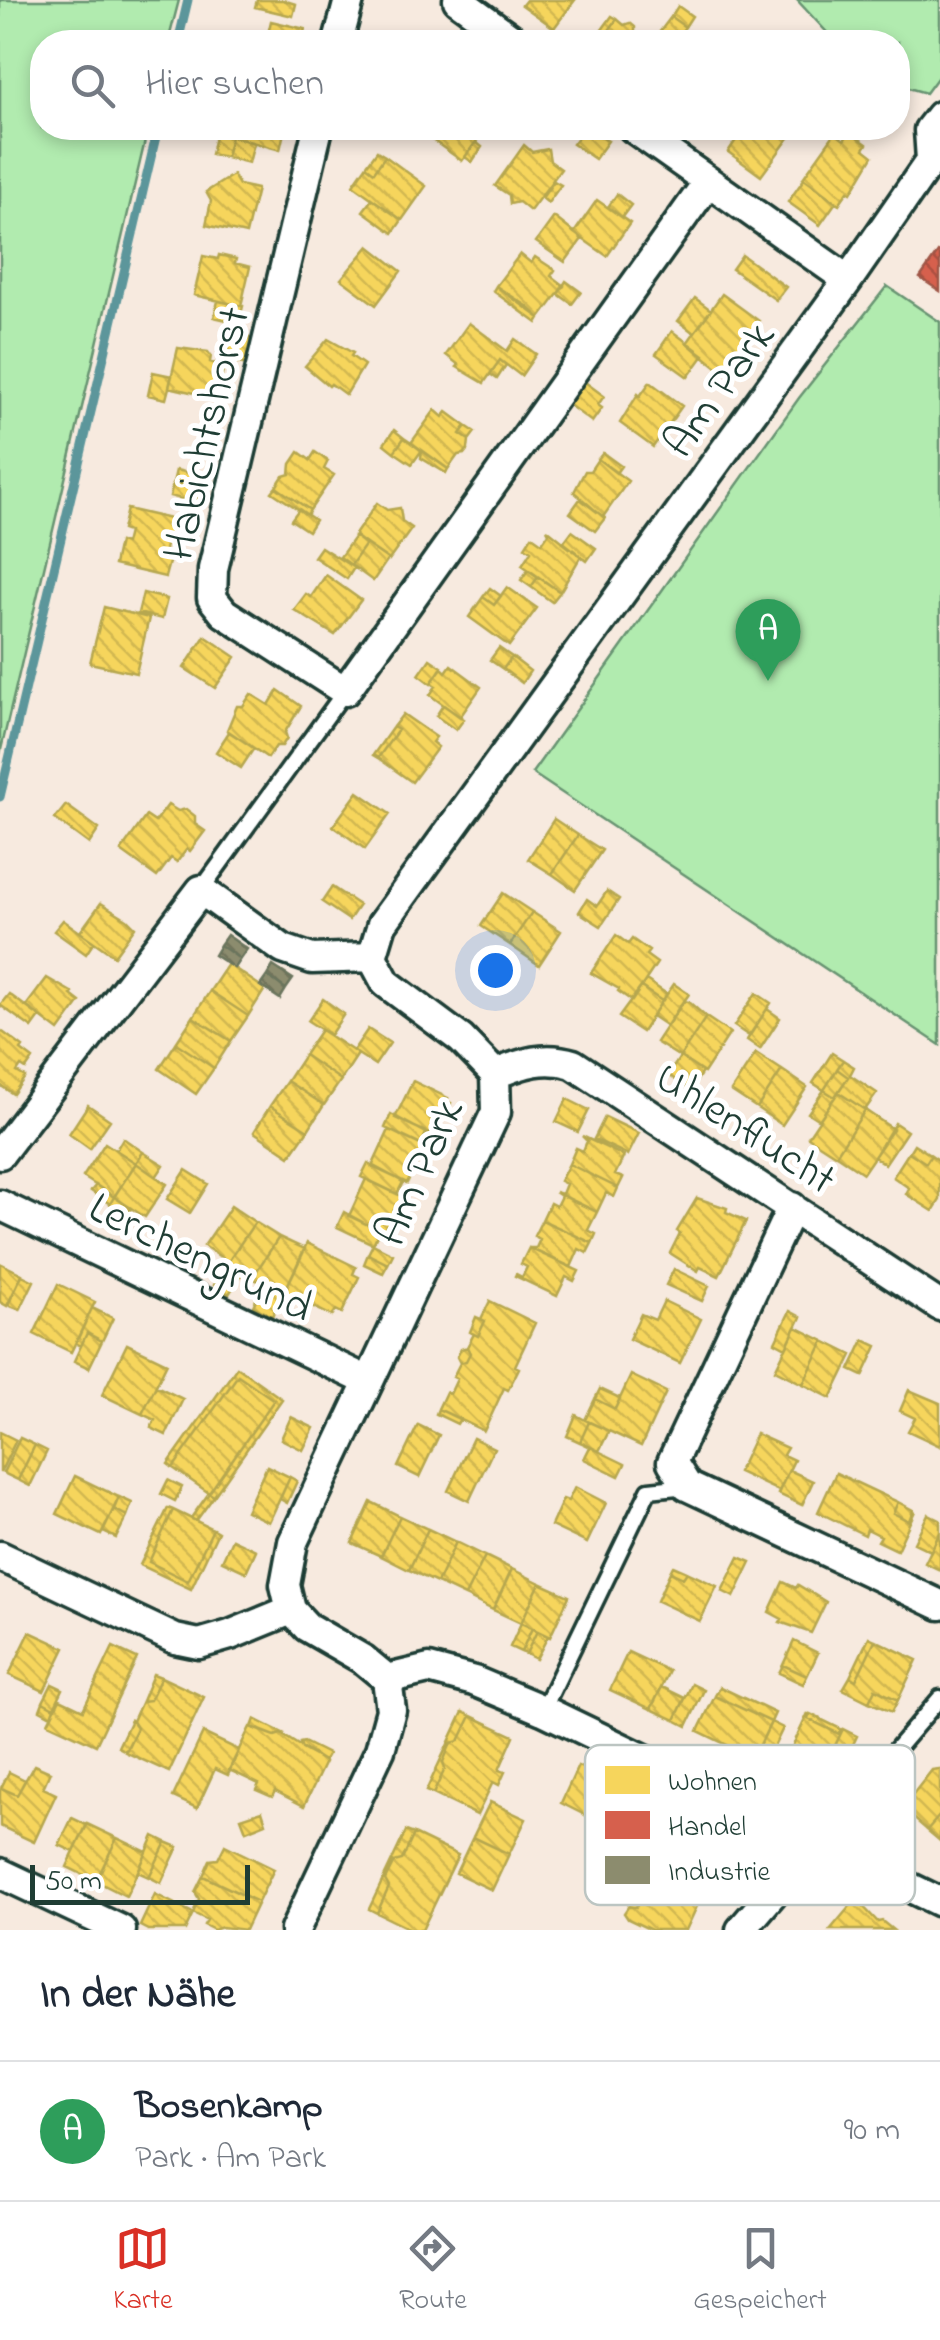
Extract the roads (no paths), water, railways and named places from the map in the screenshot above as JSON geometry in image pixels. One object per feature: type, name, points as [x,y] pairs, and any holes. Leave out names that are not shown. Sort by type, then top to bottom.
[{"type":"street","points":[[341,30],[349,0]]},
{"type":"street","points":[[458,0],[499,30]]},
{"type":"street","name":"Am Park","points":[[290,1610],[285,1584],[293,1542],[496,1112],[496,1074],[461,1039],[386,983],[372,957],[382,924],[935,157],[929,130],[940,116]]},
{"type":"street","name":"Habichtshorst","points":[[315,140],[214,569],[212,598],[224,613],[344,691]]},
{"type":"street","points":[[650,140],[848,280]]},
{"type":"street","points":[[344,691],[708,182]]},
{"type":"street","points":[[0,1154],[201,890],[284,949],[312,959],[372,957]]},
{"type":"street","name":"Uhlenflucht","points":[[496,1074],[553,1057],[573,1064],[940,1306]]},
{"type":"street","name":"Lerchengrund","points":[[0,1205],[368,1381]]},
{"type":"street","points":[[792,1207],[672,1462],[688,1486],[940,1606]]},
{"type":"street","points":[[0,1556],[175,1638],[198,1644],[290,1610],[308,1627],[364,1660],[387,1679],[391,1710],[380,1750],[303,1927]]},
{"type":"street","points":[[387,1679],[429,1669],[474,1681],[615,1745]]},
{"type":"street","points":[[0,1872],[122,1930]]},
{"type":"street","points":[[915,1890],[940,1902]]},
{"type":"street","points":[[741,1930],[763,1905]]},
{"type":"lane","points":[[201,890],[344,691]]},
{"type":"lane","points":[[543,1710],[650,1490],[688,1486]]},
{"type":"lane","points":[[900,1745],[940,1698]]},
{"type":"waterway","points":[[181,30],[188,0]]},
{"type":"waterway","points":[[0,797],[155,140]]},
{"type":"place","name":"Bosenkamp","points":[[768,681]]}]
